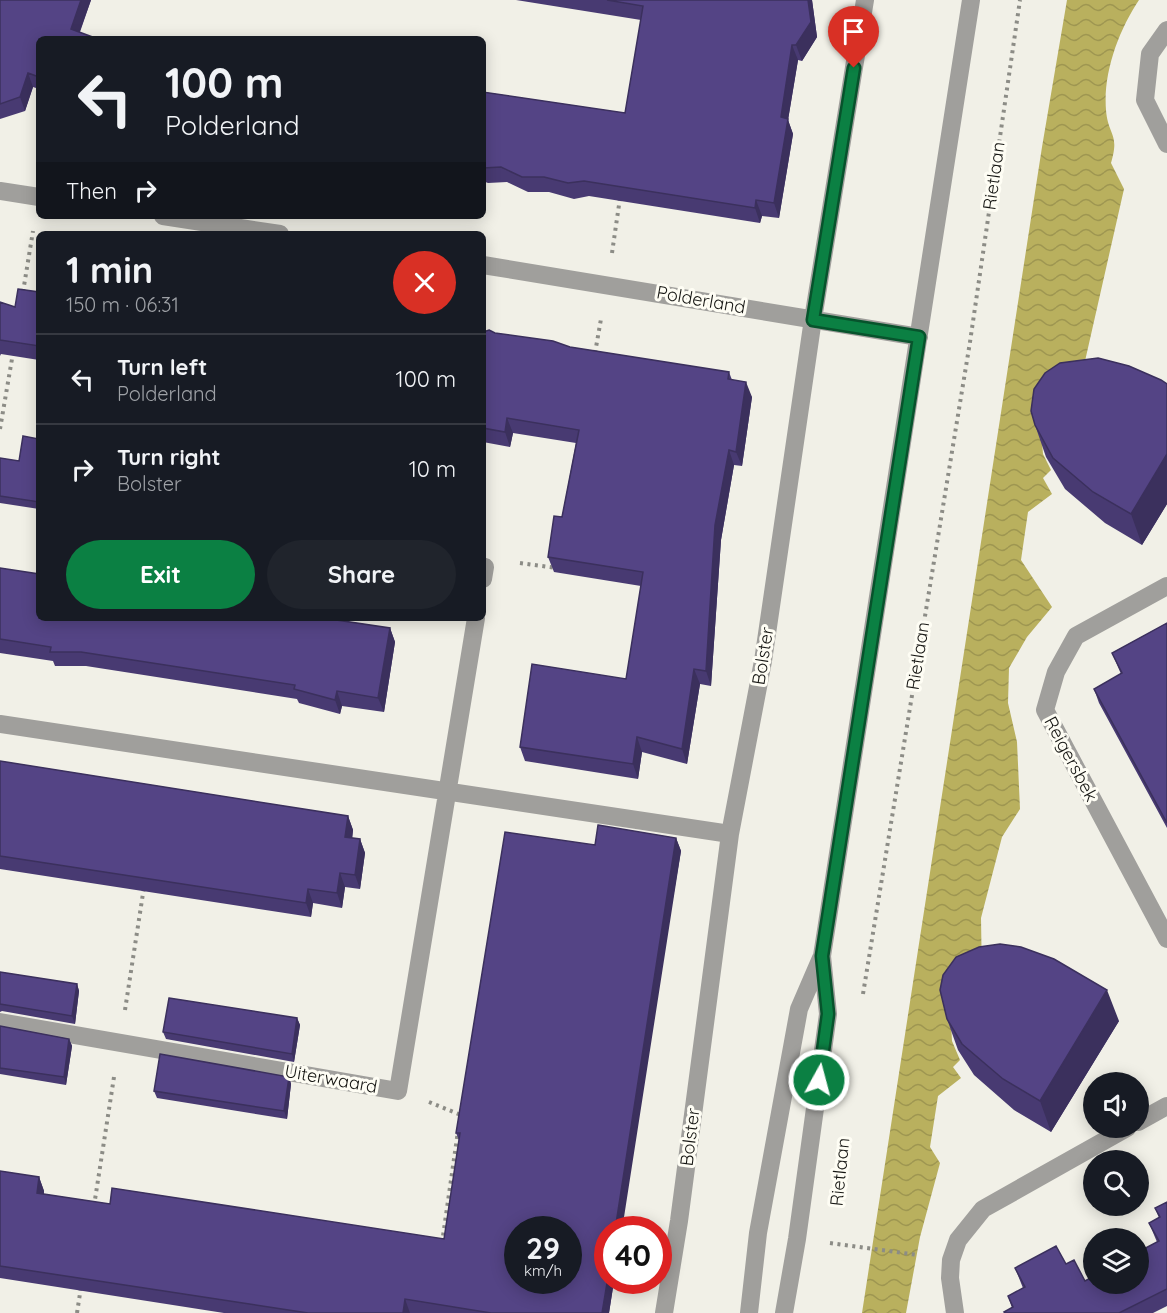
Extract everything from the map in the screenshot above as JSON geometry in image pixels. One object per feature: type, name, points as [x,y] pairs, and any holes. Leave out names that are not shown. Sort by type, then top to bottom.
[{"type":"street","name":"Bolster","points":[[664,1313],[681,1209],[730,834],[763,661],[813,320],[865,0]]},
{"type":"street","name":"Rietlaan","points":[[749,1313],[758,1233],[800,1009],[822,956],[971,0]]},
{"type":"street","points":[[1167,30],[1150,54],[1144,100],[1167,144]]},
{"type":"street","points":[[0,191],[36,197]]},
{"type":"street","points":[[182,219],[260,231]]},
{"type":"street","name":"Polderland","points":[[486,266],[919,337]]},
{"type":"street","name":"Reigersbek","points":[[1167,586],[1076,636],[1056,672],[1045,710],[1167,939]]},
{"type":"street","name":"Uiterwaard","points":[[0,1022],[398,1090],[475,621]]},
{"type":"street","points":[[0,724],[730,834]]},
{"type":"street","name":"Rietlaan","points":[[784,1313],[798,1239],[828,1014],[822,956]]},
{"type":"street","points":[[1149,1116],[1167,1106]]},
{"type":"street","points":[[955,1313],[950,1278],[951,1260],[958,1240],[983,1209],[1109,1138]]},
{"type":"path","name":"Rietlaan","points":[[863,995],[970,342],[1020,0]]},
{"type":"path","points":[[21,301],[36,214]]},
{"type":"path","points":[[0,429],[14,348]]},
{"type":"path","points":[[510,561],[559,569]]},
{"type":"path","points":[[398,1090],[461,1114],[440,1254]]},
{"type":"path","name":"Rietlaan","points":[[830,1255],[833,1232]]},
{"type":"path","points":[[832,1244],[951,1260]]},
{"type":"water","points":[[1067,0],[1139,0],[1119,38],[1107,81],[1107,119],[1114,140],[1111,163],[1124,189],[1078,392],[1041,431],[1043,454],[1051,470],[1043,478],[1052,494],[1028,512],[1021,560],[1052,607],[1027,637],[1009,668],[1008,703],[1017,742],[1020,809],[1002,837],[981,918],[982,979],[951,1023],[952,1041],[960,1060],[953,1067],[961,1078],[938,1096],[930,1147],[940,1163],[920,1237],[906,1313],[862,1313],[1042,147]]},
{"type":"building","points":[[0,0],[81,0],[71,29],[90,36],[36,36],[36,76],[28,73],[20,97],[0,104]]},
{"type":"building","points":[[607,0],[808,0],[811,22],[796,45],[792,45],[781,117],[788,119],[774,203],[756,200],[755,208],[584,181],[568,183],[544,177],[522,177],[501,167],[486,168],[486,92],[625,113],[643,6]]},
{"type":"building","points":[[18,289],[36,292],[36,346],[0,340],[0,302],[15,307]]},
{"type":"building","points":[[486,331],[553,341],[570,347],[729,372],[728,379],[746,382],[736,452],[729,450],[715,525],[706,671],[694,669],[682,749],[637,737],[633,764],[520,747],[532,664],[626,679],[643,572],[548,557],[554,516],[562,517],[579,430],[507,418],[505,432],[486,429]]},
{"type":"building","points":[[1098,358],[1129,366],[1167,384],[1167,454],[1131,514],[1093,492],[1053,458],[1035,425],[1031,411],[1034,389],[1045,373],[1060,363]]},
{"type":"building","points":[[23,436],[36,438],[36,502],[0,496],[0,458],[19,461]]},
{"type":"building","points":[[0,568],[36,574],[36,621],[343,621],[390,628],[378,698],[337,691],[335,700],[294,689],[295,685],[81,652],[50,652],[51,647],[0,639]]},
{"type":"building","points":[[1167,623],[1167,823],[1094,689],[1122,673],[1112,653]]},
{"type":"building","points":[[0,761],[348,816],[345,837],[360,839],[355,875],[340,873],[337,893],[308,889],[306,903],[0,856]]},
{"type":"building","points":[[598,825],[676,838],[617,1216],[594,1216],[594,1294],[605,1294],[602,1313],[491,1313],[405,1299],[403,1313],[308,1313],[0,1266],[0,1171],[39,1177],[37,1193],[110,1204],[112,1188],[444,1239],[460,1133],[456,1133],[505,832],[595,845]]},
{"type":"building","points":[[1000,944],[1021,947],[1054,959],[1107,990],[1040,1101],[1003,1079],[962,1044],[947,1019],[940,990],[943,975],[956,957],[979,947]]},
{"type":"building","points":[[0,972],[77,984],[72,1016],[0,1004]]},
{"type":"building","points":[[169,998],[297,1018],[292,1054],[163,1032]]},
{"type":"building","points":[[0,1026],[69,1039],[64,1077],[0,1068]]},
{"type":"building","points":[[160,1054],[289,1077],[284,1111],[154,1091]]},
{"type":"building","points":[[1167,1202],[1167,1289],[1119,1313],[1004,1312],[1013,1307],[1008,1296],[1025,1287],[1015,1268],[1056,1246],[1066,1264],[1074,1260],[1083,1277],[1083,1294],[1149,1294],[1149,1246],[1159,1241],[1149,1223],[1160,1217],[1155,1208]]},
{"type":"route","points":[[819,1080],[828,1014],[822,956],[919,337],[813,320],[854,68]]}]
